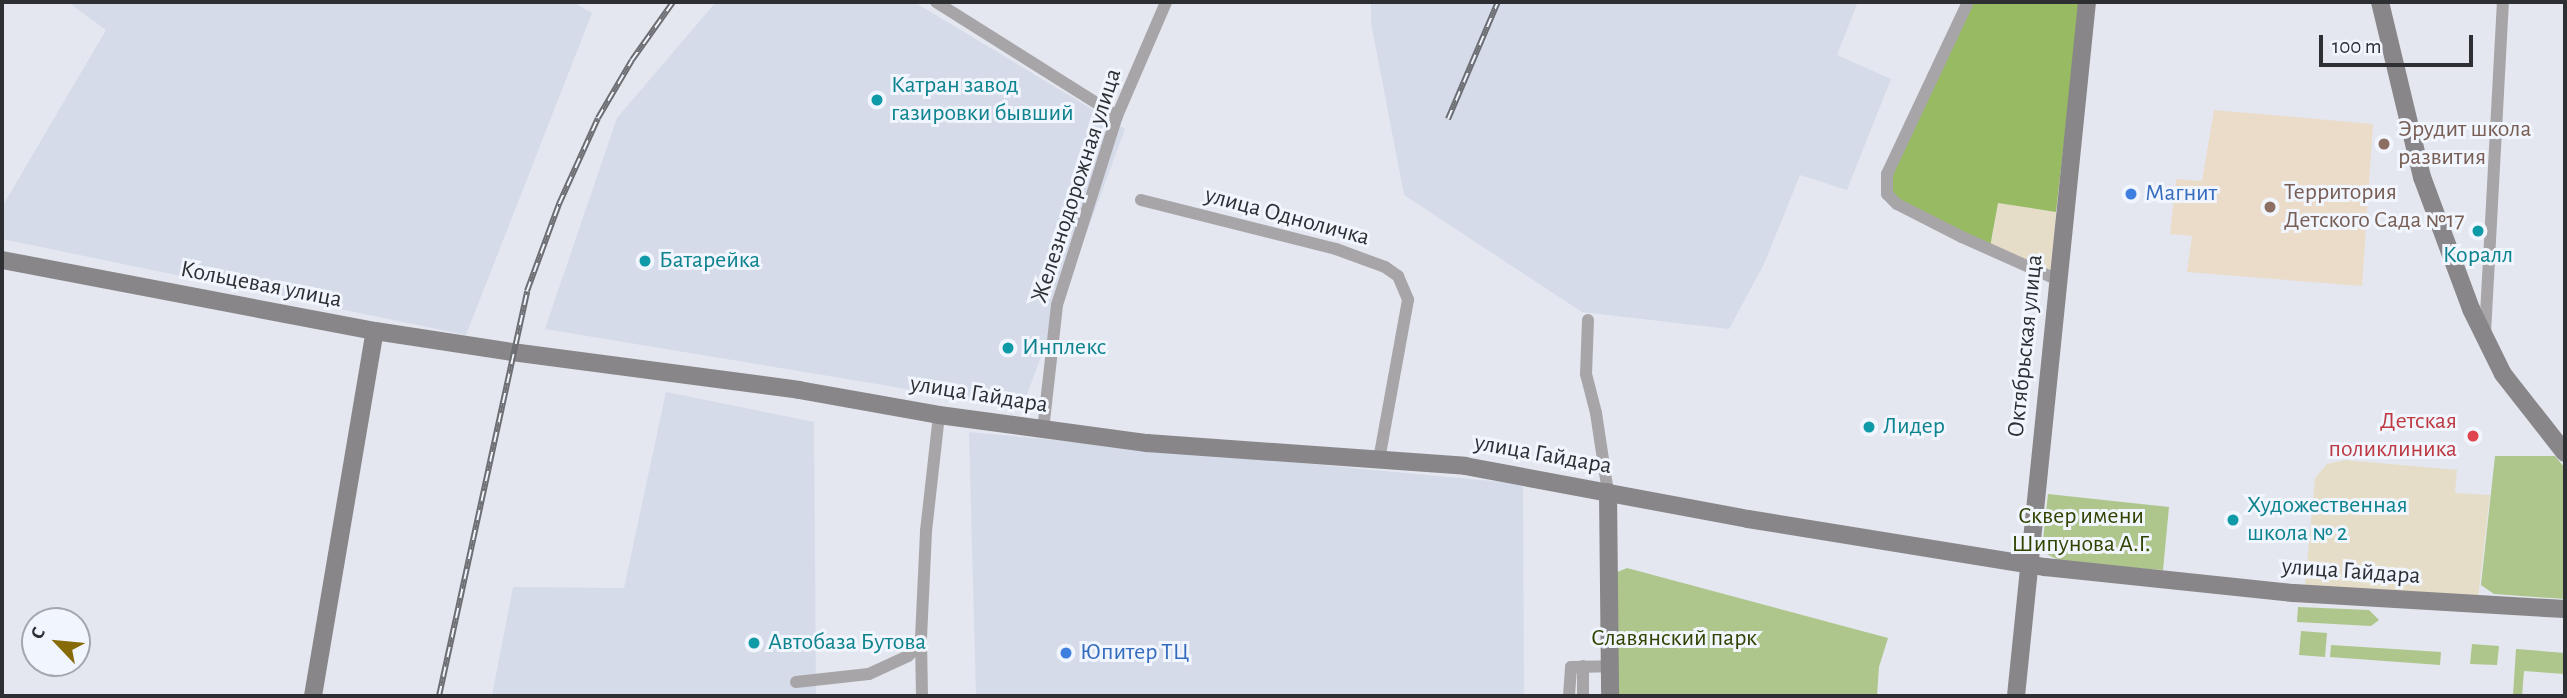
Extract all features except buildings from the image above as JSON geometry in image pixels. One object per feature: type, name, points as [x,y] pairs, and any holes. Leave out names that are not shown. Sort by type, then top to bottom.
[{"type":"main road","name":"Октябрьская улица","points":[[2016,696],[2087,2]]},
{"type":"main road","points":[[2380,2],[2422,177],[2455,268],[2503,374],[2565,453]]},
{"type":"main road","name":"Кольцевая улица","points":[[2,260],[375,331],[512,352]]},
{"type":"main road","points":[[313,696],[375,331]]},
{"type":"main road","name":"улица Гайдара","points":[[512,352],[799,390],[939,415],[1147,443],[1465,466],[1748,519],[2029,565],[2294,593],[2565,609]]},
{"type":"main road","points":[[1608,492],[1610,696]]},
{"type":"street","points":[[936,2],[1117,116]]},
{"type":"street","name":"Железнодорожная улица","points":[[1043,430],[1058,305],[1117,116],[1166,2]]},
{"type":"street","points":[[1968,2],[1886,174],[1887,194],[1897,204],[1962,237],[2058,280]]},
{"type":"street","points":[[2485,337],[2503,2]]},
{"type":"street","name":"улица Одноличка","points":[[1141,200],[1336,249],[1385,267],[1398,276],[1408,300],[1379,460]]},
{"type":"street","points":[[1588,320],[1586,374],[1596,413],[1608,492]]},
{"type":"street","points":[[922,696],[921,638],[926,531],[939,415]]},
{"type":"street","points":[[796,682],[869,674],[914,652],[921,638]]},
{"type":"street","points":[[1583,666],[1583,696]]},
{"type":"street","points":[[1569,696],[1570,669],[1610,666]]},
{"type":"shaded area","points":[[68,2],[573,2],[592,13],[466,335],[2,239],[2,207],[106,30]]},
{"type":"shaded area","points":[[716,2],[914,2],[1125,129],[1022,408],[545,329],[617,118]]},
{"type":"shaded area","points":[[1371,2],[1858,2],[1837,55],[1891,79],[1847,190],[1800,175],[1764,264],[1729,329],[1582,312],[1404,195],[1371,23]]},
{"type":"shaded area","name":"Территория Детского Сада №17","points":[[2214,110],[2373,124],[2362,286],[2187,272],[2192,236],[2170,234],[2176,179],[2202,181]]},
{"type":"shaded area","points":[[1998,203],[2056,212],[2052,274],[1990,247]]},
{"type":"shaded area","points":[[666,392],[814,422],[816,696],[492,696],[513,587],[624,588]]},
{"type":"shaded area","points":[[969,432],[1523,484],[1524,696],[976,696]]},
{"type":"shaded area","points":[[2345,460],[2457,470],[2455,493],[2490,495],[2478,600],[2305,586],[2315,478],[2327,464]]},
{"type":"green space","points":[[1974,2],[2080,2],[2056,212],[1998,203],[1990,247],[1896,200],[1889,182]]},
{"type":"green space","points":[[2495,456],[2555,456],[2565,468],[2565,599],[2494,594],[2481,585]]},
{"type":"green space","name":"Сквер имени Шипунова А.Г.","points":[[2048,494],[2169,507],[2163,570],[2064,563],[2045,553],[2042,549]]},
{"type":"green space","name":"Славянский парк","points":[[1627,568],[1888,638],[1879,667],[1877,696],[1617,696],[1615,573]]},
{"type":"green space","points":[[2298,607],[2369,610],[2379,620],[2371,626],[2297,622]]},
{"type":"green space","points":[[2301,631],[2327,633],[2325,657],[2299,655]]},
{"type":"green space","points":[[2472,644],[2499,646],[2497,665],[2470,664]]},
{"type":"green space","points":[[2331,645],[2441,652],[2440,665],[2330,657]]},
{"type":"green space","points":[[2516,649],[2565,653],[2565,674],[2524,671],[2522,696],[2513,695]]},
{"type":"railway","points":[[439,696],[527,291],[559,204],[598,118],[632,60],[673,2]]},
{"type":"railway","points":[[1448,119],[1498,2]]},
{"type":"place","name":"Катран завод газировки бывший","points":[[877,100]]},
{"type":"place","name":"Эрудит школа развития","points":[[2384,144]]},
{"type":"place","name":"Магнит","points":[[2131,194]]},
{"type":"place","name":"Территория Детского Сада №17","points":[[2270,207]]},
{"type":"place","name":"Коралл","points":[[2478,231]]},
{"type":"place","name":"Батарейка","points":[[645,261]]},
{"type":"place","name":"Инплекс","points":[[1008,348]]},
{"type":"place","name":"Лидер","points":[[1869,427]]},
{"type":"place","name":"Детская поликлиника","points":[[2473,436]]},
{"type":"place","name":"Художественная школа № 2","points":[[2233,520]]},
{"type":"place","name":"Автобаза Бутова","points":[[754,643]]},
{"type":"place","name":"Юпитер ТЦ","points":[[1066,653]]}]
